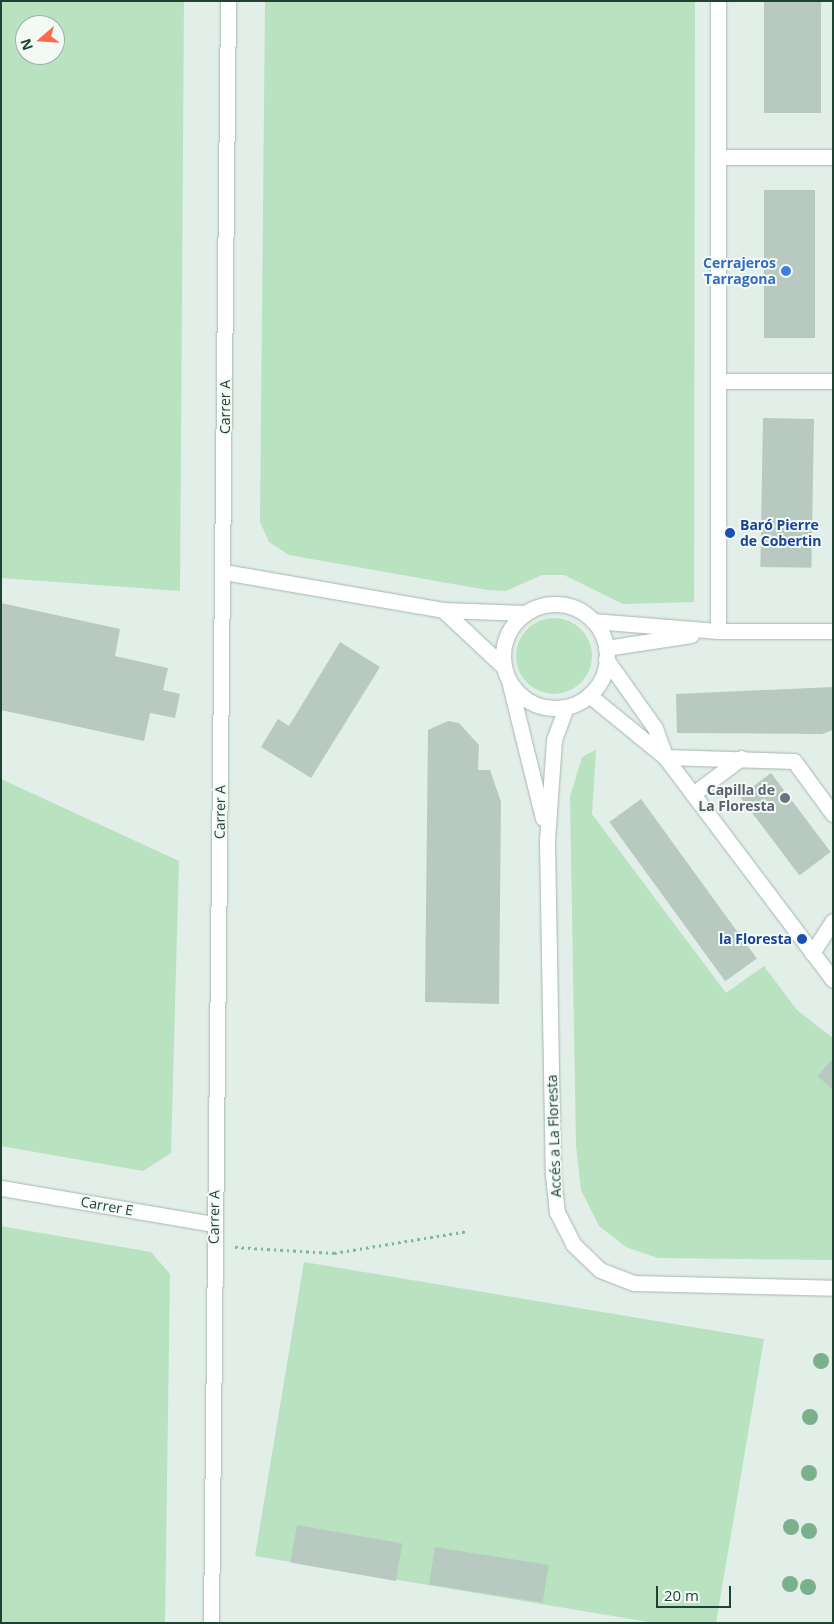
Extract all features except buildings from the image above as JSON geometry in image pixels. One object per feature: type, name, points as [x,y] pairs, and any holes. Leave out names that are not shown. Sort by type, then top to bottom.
[{"type":"street","name":"Carrer A","points":[[211,1623],[214,1224],[224,572],[228,1]]},
{"type":"street","points":[[718,1],[718,631]]},
{"type":"street","points":[[718,157],[833,157]]},
{"type":"street","points":[[718,382],[833,381]]},
{"type":"street","points":[[224,572],[444,610],[526,613],[554,604],[582,612],[593,622],[606,653],[655,728],[665,757]]},
{"type":"street","points":[[444,610],[506,674],[527,700],[552,708],[566,707],[589,694],[606,653]]},
{"type":"street","points":[[506,674],[506,636],[526,613]]},
{"type":"street","points":[[593,622],[718,631],[833,630]]},
{"type":"street","points":[[606,653],[718,631]]},
{"type":"street","name":"Accés a La Floresta","points":[[506,674],[547,840]]},
{"type":"street","points":[[589,694],[665,757],[833,980]]},
{"type":"street","name":"Accés a La Floresta","points":[[566,707],[554,740],[547,840],[553,1175],[558,1212],[573,1244],[600,1270],[634,1283],[833,1288]]},
{"type":"street","points":[[665,757],[794,761],[833,814]]},
{"type":"street","points":[[693,794],[741,758]]},
{"type":"street","points":[[812,952],[833,921]]},
{"type":"street","name":"Carrer E","points":[[1,1188],[214,1224]]},
{"type":"path","points":[[214,1246],[334,1253],[468,1231]]},
{"type":"green space","points":[[1,1],[184,1],[180,591],[1,578]]},
{"type":"green space","points":[[265,1],[695,1],[694,602],[623,604],[564,575],[542,575],[506,591],[487,590],[289,555],[269,542],[260,522]]},
{"type":"green space","points":[[554,618],[569,621],[581,629],[589,641],[592,656],[589,671],[581,683],[569,691],[554,694],[539,691],[527,683],[519,671],[516,656],[519,641],[527,629],[539,621]]},
{"type":"green space","points":[[596,750],[592,814],[726,993],[764,966],[797,1010],[833,1038],[833,1058],[817,1076],[833,1090],[833,1260],[658,1258],[626,1247],[599,1226],[581,1190],[576,1146],[570,797],[582,757]]},
{"type":"green space","points":[[1,779],[179,861],[171,1153],[143,1171],[1,1146]]},
{"type":"green space","points":[[1,1226],[151,1252],[170,1274],[165,1623],[1,1623]]},
{"type":"green space","points":[[304,1262],[764,1339],[716,1623],[655,1623],[255,1556]]},
{"type":"place","name":"Cerrajeros Tarragona","points":[[786,271]]},
{"type":"place","name":"Baró Pierre de Cobertin","points":[[730,533]]},
{"type":"place","name":"Capilla de La Floresta","points":[[785,798]]},
{"type":"place","name":"la Floresta","points":[[802,939]]}]
